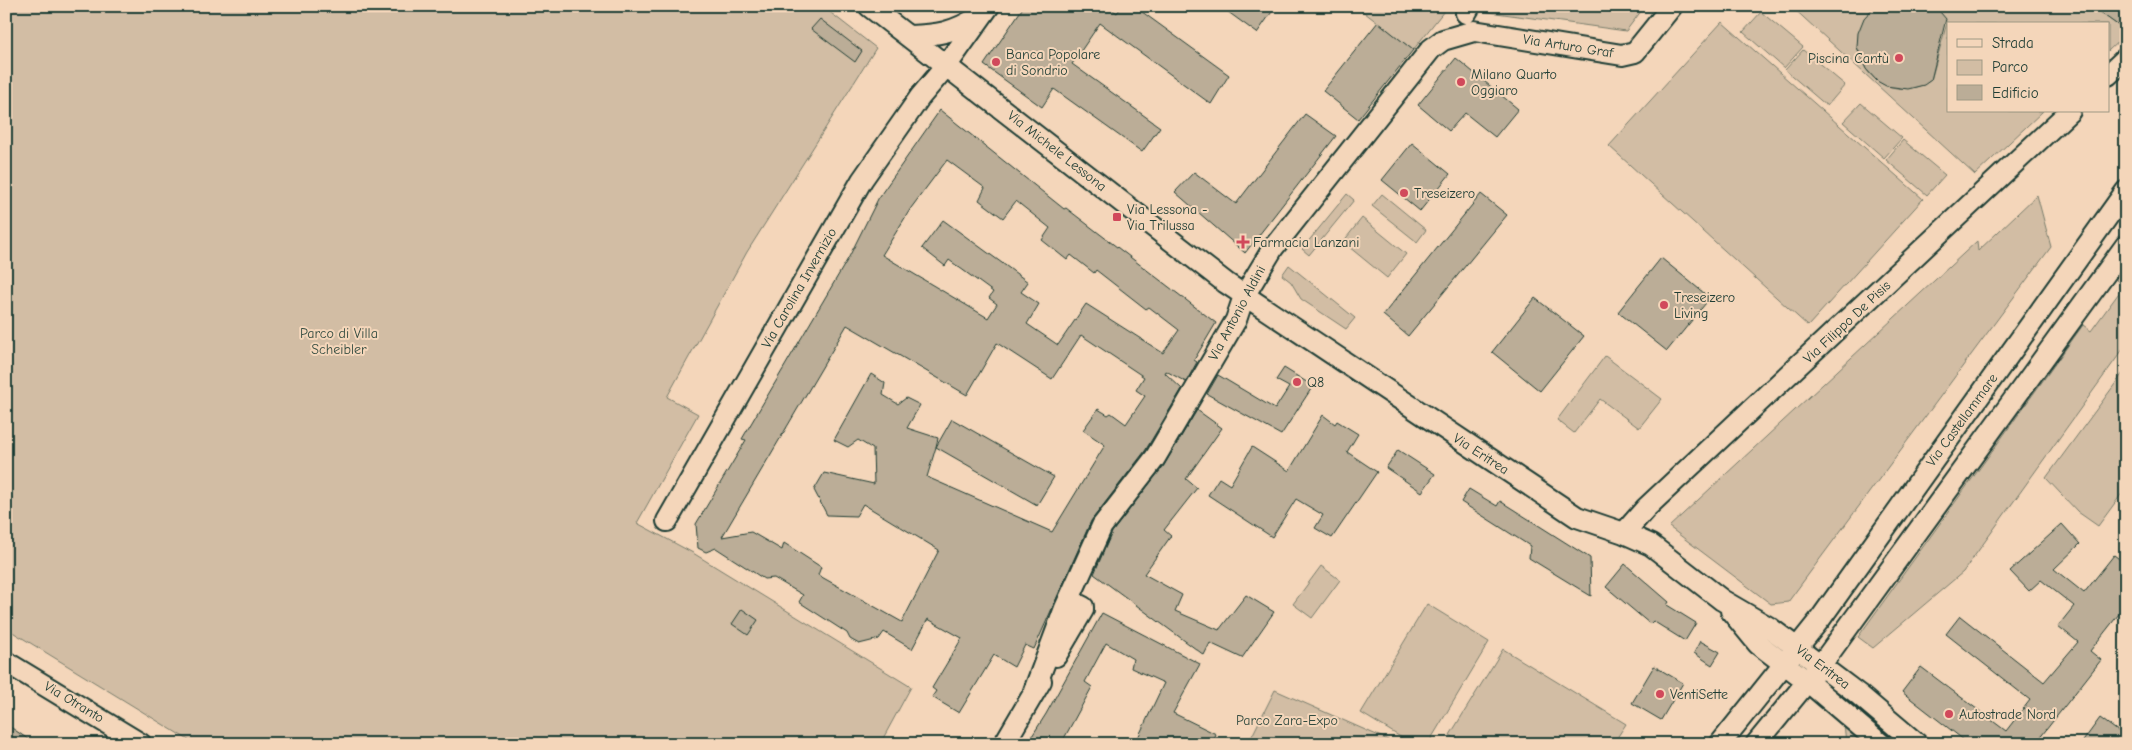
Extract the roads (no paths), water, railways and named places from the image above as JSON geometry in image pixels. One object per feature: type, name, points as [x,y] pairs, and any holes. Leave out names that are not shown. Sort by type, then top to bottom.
[{"type":"street","name":"Via Michele Lessona","points":[[870,6],[1244,296]]},
{"type":"street","name":"Via Arturo Graf","points":[[1443,40],[1474,31],[1622,54],[1635,52],[1672,6]]},
{"type":"street","points":[[909,36],[940,35],[962,27],[987,8]]},
{"type":"street","name":"Via Carolina Invernizio","points":[[667,521],[862,180],[924,91],[947,65],[987,8]]},
{"type":"street","name":"Via Antonio Aldini","points":[[1004,744],[1034,691],[1065,608],[1102,526],[1155,458],[1236,320],[1244,296],[1273,248],[1423,58],[1443,40]]},
{"type":"street","points":[[2110,73],[2126,58]]},
{"type":"street","name":"Via Filippo De Pisis","points":[[1624,533],[1638,516],[2069,112]]},
{"type":"street","name":"Via Castellammare","points":[[1720,744],[1821,618],[2126,191]]},
{"type":"street","points":[[1756,744],[1814,674],[2126,245]]},
{"type":"street","name":"Via Eritrea","points":[[1244,296],[1577,517],[1624,533],[1651,545],[1722,600],[1770,628],[1797,648],[1814,674],[1881,744]]},
{"type":"street","name":"Via Eritrea","points":[[1722,600],[1758,644],[1784,664],[1814,674],[1858,694],[1917,744]]},
{"type":"street","name":"Via Otranto","points":[[6,662],[141,744]]},
{"type":"place","name":"Piscina Cantù","points":[[1899,58]]},
{"type":"place","name":"Banca Popolare di Sondrio","points":[[996,62]]},
{"type":"place","name":"Milano Quarto Oggiaro","points":[[1461,82]]},
{"type":"place","name":"Treseizero","points":[[1404,193]]},
{"type":"place","name":"Via Lessona - Via Trilussa","points":[[1117,217]]},
{"type":"place","name":"Farmacia Lanzani","points":[[1243,242]]},
{"type":"place","name":"Treseizero Living","points":[[1664,305]]},
{"type":"place","name":"Q8","points":[[1297,382]]},
{"type":"place","name":"VentiSette","points":[[1660,694]]},
{"type":"place","name":"Autostrade Nord","points":[[1949,714]]},
{"type":"park label","name":"Parco di Villa Scheibler","points":[[339,342]]},
{"type":"park label","name":"Parco Zara-Expo","points":[[1287,720]]}]
